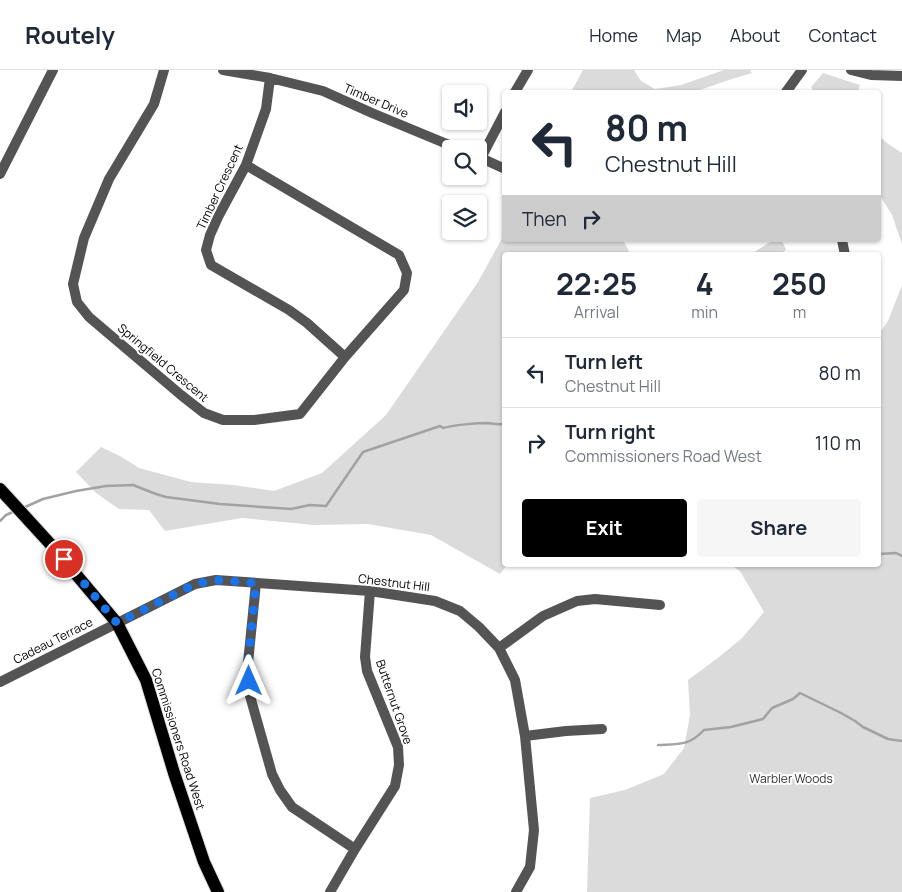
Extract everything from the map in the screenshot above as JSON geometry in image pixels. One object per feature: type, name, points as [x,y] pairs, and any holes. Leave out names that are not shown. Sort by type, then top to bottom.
[{"type":"main road","name":"Commissioners Road West","points":[[0,489],[53,547],[117,623],[146,680],[174,773],[204,862],[218,892]]},
{"type":"street","points":[[0,174],[53,70]]},
{"type":"street","name":"Springfield Crescent","points":[[164,70],[154,104],[110,179],[84,238],[73,284],[77,302],[90,317],[204,413],[222,420],[254,420],[300,414],[345,357],[404,290],[406,273],[399,255],[246,165]]},
{"type":"street","name":"Timber Drive","points":[[223,70],[270,78],[323,91],[442,142]]},
{"type":"street","points":[[517,90],[528,70]]},
{"type":"street","points":[[787,90],[802,70]]},
{"type":"street","points":[[851,70],[871,76],[902,76]]},
{"type":"street","name":"Timber Crescent","points":[[270,78],[266,109],[246,165],[219,215],[206,250],[211,265],[289,310],[307,323],[345,357]]},
{"type":"street","points":[[487,145],[502,118]]},
{"type":"street","points":[[487,161],[502,168]]},
{"type":"street","name":"Chestnut Hill","points":[[117,623],[195,584],[216,580],[370,591],[435,600],[460,611],[499,648],[514,680],[525,736],[534,830],[530,868],[516,892]]},
{"type":"street","points":[[256,583],[248,663],[250,696],[272,774],[292,807],[355,849]]},
{"type":"street","name":"Butternut Grove","points":[[330,892],[395,786],[399,765],[398,747],[367,671],[365,656],[370,591]]},
{"type":"street","points":[[499,648],[543,616],[577,601],[595,599],[660,605]]},
{"type":"street","name":"Cadeau Terrace","points":[[0,682],[117,623]]},
{"type":"street","points":[[525,736],[602,729]]},
{"type":"green space","points":[[583,70],[634,70],[641,81],[655,89],[681,85],[724,70],[750,70],[752,73],[700,90],[572,90]]},
{"type":"green space","points":[[823,73],[860,85],[859,90],[813,90],[811,87]]},
{"type":"green space","points":[[881,138],[902,153],[902,244],[892,215],[881,197]]},
{"type":"green space","points":[[502,238],[502,242],[624,242],[629,252],[502,252],[502,567],[505,567],[500,574],[431,535],[368,524],[314,525],[242,518],[165,531],[149,510],[119,509],[96,493],[76,472],[101,447],[139,468],[191,482],[233,485],[274,491],[322,473],[386,415],[478,282]]},
{"type":"green space","points":[[770,242],[783,242],[786,250],[783,252],[755,252]]},
{"type":"green space","name":"Warbler Woods","points":[[902,285],[902,892],[587,892],[590,798],[625,790],[664,774],[684,748],[690,715],[688,680],[742,638],[764,612],[740,571],[734,567],[881,567],[881,331],[888,321]]},
{"type":"waterway","points":[[23,508],[43,499],[76,491],[106,486],[133,485],[166,497],[220,504],[291,509],[310,505],[326,506],[363,452],[440,426],[443,428],[478,423],[502,424]]},
{"type":"waterway","points":[[0,521],[6,515],[15,511]]},
{"type":"waterway","points":[[881,554],[896,553],[902,556]]},
{"type":"waterway","points":[[658,745],[688,742],[704,730],[731,727],[763,719],[772,708],[793,699],[800,693],[888,739],[902,741]]},
{"type":"route","points":[[64,559],[117,623],[195,584],[216,580],[256,583],[248,663],[249,681]]}]
